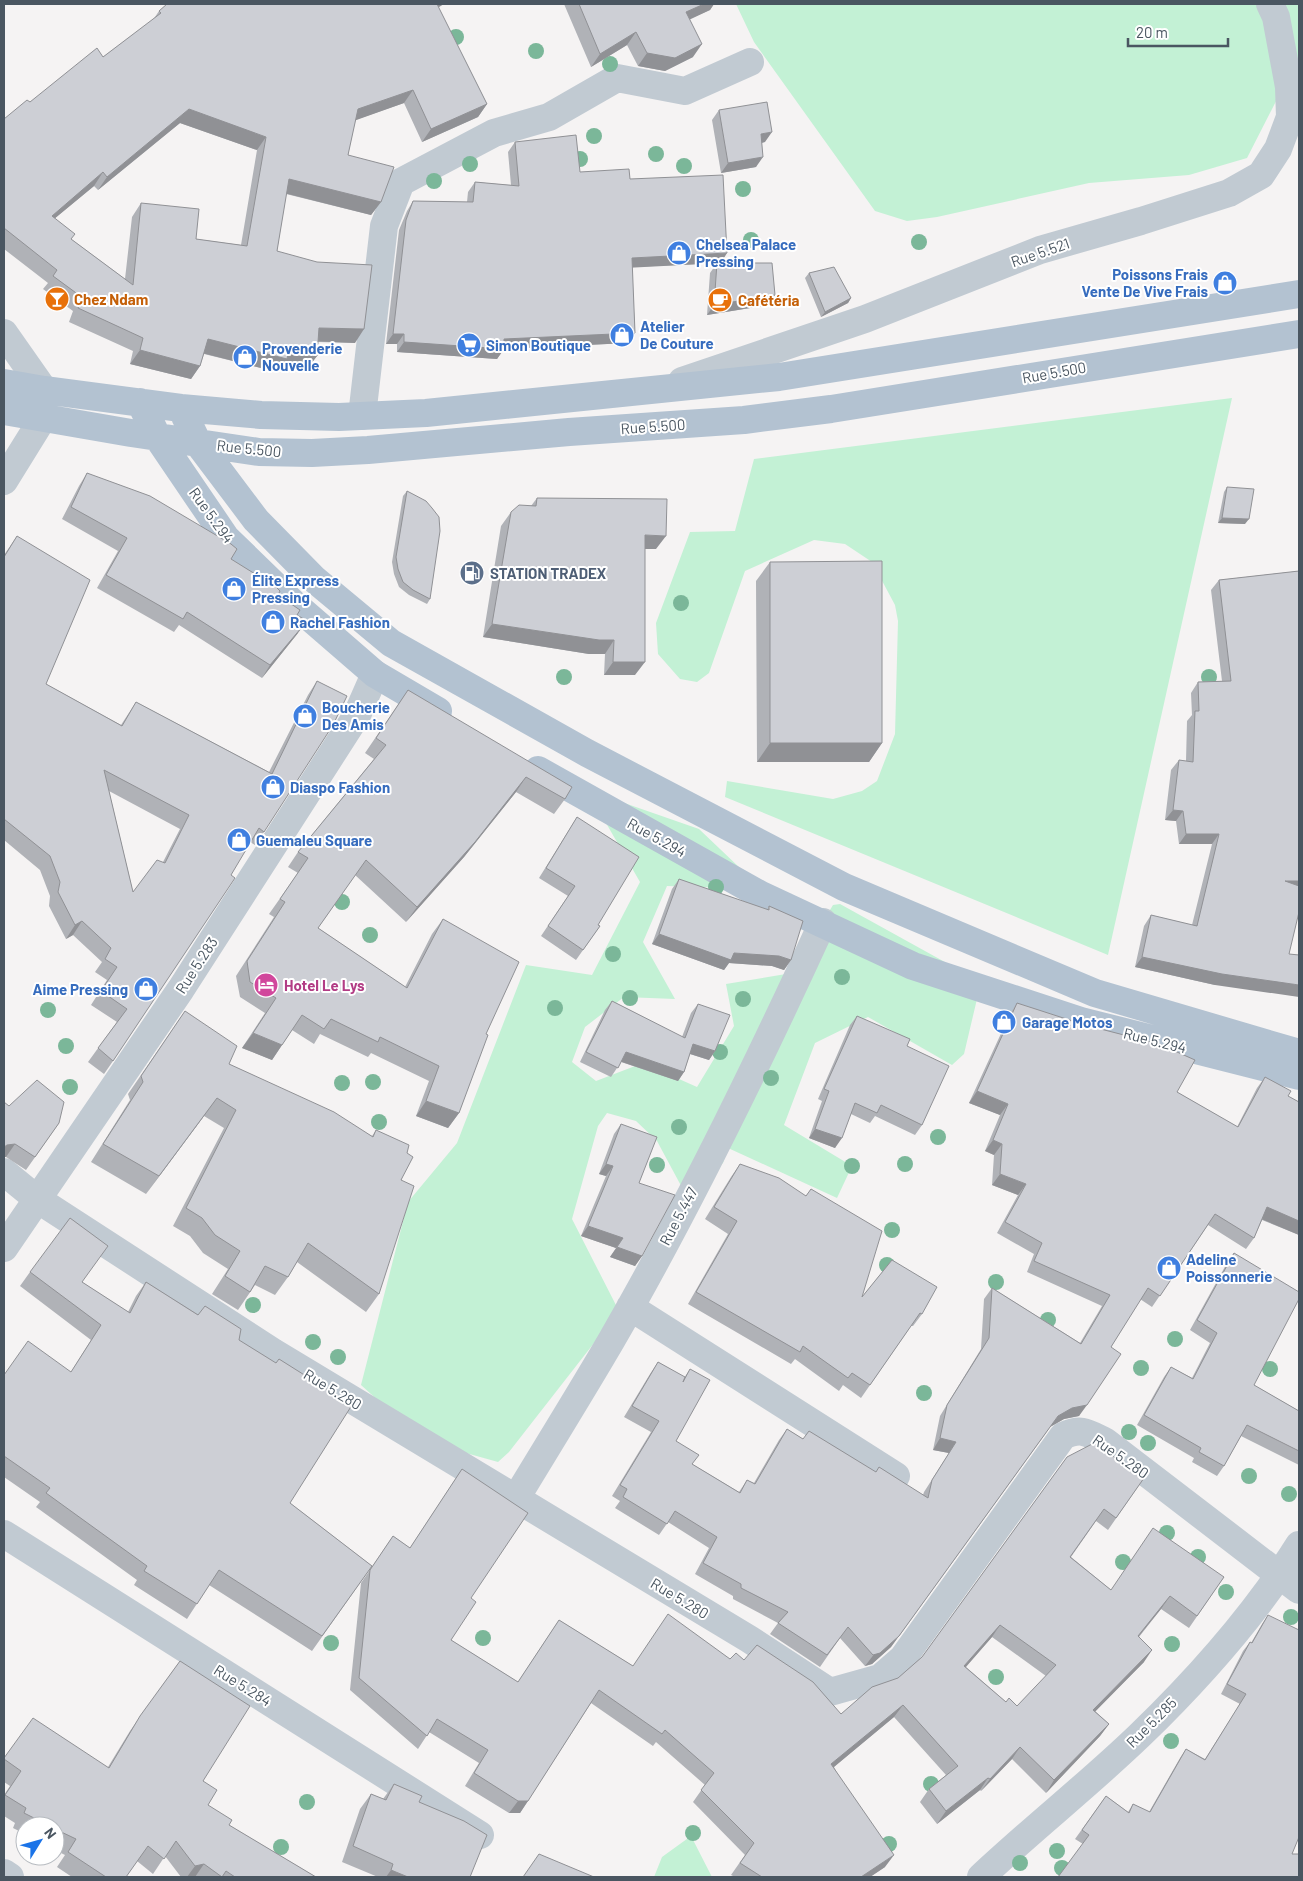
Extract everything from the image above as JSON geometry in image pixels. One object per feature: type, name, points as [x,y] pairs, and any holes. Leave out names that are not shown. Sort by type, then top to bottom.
[{"type":"main road","points":[[4,383],[181,408],[261,415],[362,416],[426,413],[789,376],[1299,294]]},
{"type":"main road","name":"Rue 5.500","points":[[4,411],[158,438],[259,452],[321,452],[578,431],[744,420],[830,409],[1299,334]]},
{"type":"main road","name":"Rue 5.294","points":[[140,402],[158,438],[226,538],[293,603],[375,674],[458,723]]},
{"type":"main road","name":"Rue 5.294","points":[[181,408],[198,443],[256,520],[314,579],[391,643],[587,753],[844,887],[1095,993],[1299,1053]]},
{"type":"main road","name":"Rue 5.294","points":[[516,757],[761,894],[913,966],[1081,1021],[1299,1076]]},
{"type":"street","name":"Rue 5.521","points":[[649,391],[840,328],[1040,250],[1229,193],[1260,175],[1278,149],[1290,117],[1289,87],[1276,17],[1270,4]]},
{"type":"street","points":[[362,416],[384,226],[401,182],[494,133],[549,117],[618,78],[685,92],[750,62]]},
{"type":"street","points":[[4,333],[44,390],[43,418],[4,481]]},
{"type":"street","name":"Rue 5.283","points":[[4,1248],[181,989],[320,774],[357,715],[375,674]]},
{"type":"street","name":"Rue 5.447","points":[[515,1500],[630,1308],[736,1106],[823,922]]},
{"type":"street","name":"Rue 5.280","points":[[4,1172],[37,1199],[273,1352],[515,1500],[749,1639],[830,1692],[880,1678],[903,1658],[1064,1436],[1076,1430],[1088,1432],[1106,1442],[1290,1582]]},
{"type":"street","points":[[630,1308],[896,1476]]},
{"type":"street","name":"Rue 5.284","points":[[4,1534],[482,1836]]},
{"type":"street","name":"Rue 5.285","points":[[981,1877],[1139,1736],[1230,1639],[1290,1582],[1299,1545]]},
{"type":"street","points":[[4,1873],[10,1877]]},
{"type":"green space","points":[[736,4],[1299,4],[1299,56],[1247,158],[1189,175],[1089,183],[937,217],[907,221],[875,211],[754,42]]},
{"type":"green space","points":[[1232,398],[1108,955],[725,797],[727,781],[833,799],[862,791],[877,781],[895,734],[898,621],[895,605],[872,562],[845,544],[814,540],[745,571],[709,673],[697,682],[680,679],[658,654],[656,623],[690,532],[735,531],[754,459]]},
{"type":"green space","points":[[587,790],[699,829],[762,889],[667,886],[643,942],[675,999],[624,997],[585,1027],[572,1062],[596,1081],[643,1063],[697,1087],[734,1026],[726,984],[792,973],[833,905],[840,904],[981,982],[964,1054],[952,1065],[868,1017],[815,1043],[784,1125],[852,1166],[837,1198],[728,1148],[723,1163],[686,1195],[657,1141],[636,1121],[607,1113],[598,1126],[572,1219],[619,1311],[509,1452],[498,1462],[423,1441],[361,1385],[408,1202],[457,1143],[526,965],[592,975],[640,882]]},
{"type":"green space","points":[[691,1836],[712,1877],[654,1877],[662,1857]]},
{"type":"building","points":[[167,4],[437,4],[487,104],[431,129],[413,90],[358,109],[348,155],[394,167],[381,202],[289,179],[277,251],[317,262],[372,265],[364,329],[319,328],[317,356],[289,348],[287,359],[208,339],[200,366],[140,350],[143,338],[78,308],[83,298],[53,276],[57,270],[4,228],[4,119],[27,100],[30,102],[97,48],[103,57],[161,13],[159,11]],"holes":[[[189,109],[266,137],[247,246],[196,239],[199,209],[141,203],[133,285],[71,239],[75,234],[52,216],[103,172],[107,177]]]},
{"type":"building","points":[[579,4],[704,4],[686,12],[702,44],[675,58],[647,53],[636,32],[600,54]]},
{"type":"building","points":[[767,102],[772,132],[761,134],[763,157],[728,163],[719,110]]},
{"type":"building","points":[[576,135],[580,172],[629,169],[630,179],[723,175],[727,253],[632,258],[635,333],[504,339],[504,349],[404,342],[404,334],[393,334],[406,220],[413,201],[473,202],[475,182],[519,186],[515,142]]},
{"type":"building","points":[[717,263],[772,263],[775,295],[714,305]]},
{"type":"building","points":[[834,267],[851,298],[825,312],[809,273]]},
{"type":"building","points":[[87,473],[150,496],[231,544],[237,549],[231,559],[276,587],[280,591],[278,595],[300,610],[297,615],[307,621],[270,665],[187,612],[183,619],[106,575],[127,538],[71,507]]},
{"type":"building","points":[[1227,487],[1254,489],[1249,519],[1222,518]]},
{"type":"building","points":[[407,491],[426,501],[439,517],[440,531],[430,599],[403,582],[398,569],[396,557]]},
{"type":"building","points":[[537,498],[667,499],[666,536],[645,535],[645,662],[613,662],[614,640],[599,640],[492,624],[511,512],[519,505],[536,506]]},
{"type":"building","points":[[17,536],[90,580],[46,684],[122,726],[136,702],[272,774],[317,681],[347,696],[333,725],[264,832],[259,828],[231,875],[235,878],[113,1061],[98,1048],[127,1009],[101,991],[117,967],[105,959],[111,948],[82,921],[75,925],[58,892],[60,882],[50,856],[4,819],[4,557]],"holes":[[[104,770],[189,815],[165,863],[157,860],[133,892]]]},
{"type":"building","points":[[882,561],[882,743],[770,743],[770,562]]},
{"type":"building","points":[[1299,571],[1299,881],[1285,881],[1299,886],[1299,912],[1289,954],[1299,955],[1299,985],[1222,974],[1142,957],[1151,915],[1197,926],[1219,834],[1186,834],[1183,811],[1173,810],[1179,760],[1193,762],[1195,711],[1199,711],[1198,682],[1231,681],[1219,580]]},
{"type":"building","points":[[408,690],[572,787],[565,799],[526,777],[475,842],[417,907],[366,860],[318,928],[407,988],[443,919],[519,962],[486,1034],[488,1035],[459,1113],[426,1101],[439,1066],[380,1037],[378,1042],[331,1019],[324,1029],[302,1015],[282,1045],[253,1033],[276,998],[250,982],[247,961],[285,902],[280,899],[308,858],[298,852],[386,745],[376,738]]},
{"type":"building","points":[[577,817],[639,857],[598,925],[600,926],[583,950],[548,926],[575,886],[546,868]]},
{"type":"building","points":[[679,879],[769,910],[769,906],[803,921],[791,960],[779,956],[734,953],[731,960],[659,934]]},
{"type":"building","points":[[612,1001],[685,1038],[698,1004],[730,1015],[715,1051],[693,1044],[684,1072],[626,1052],[618,1068],[586,1052]]},
{"type":"building","points":[[1017,1003],[1085,1025],[1159,1044],[1195,1060],[1177,1092],[1238,1127],[1265,1077],[1291,1091],[1288,1096],[1299,1102],[1299,1221],[1267,1207],[1254,1238],[1215,1214],[1160,1296],[1148,1288],[1111,1347],[1121,1354],[1087,1405],[1072,1408],[1058,1416],[899,1636],[880,1653],[873,1655],[848,1627],[827,1655],[778,1623],[788,1612],[741,1588],[741,1584],[703,1563],[717,1537],[675,1511],[667,1524],[623,1497],[627,1489],[620,1485],[659,1421],[632,1406],[658,1362],[685,1377],[683,1382],[690,1369],[710,1380],[676,1441],[699,1455],[692,1464],[740,1493],[747,1480],[755,1484],[787,1429],[803,1439],[809,1431],[876,1472],[879,1467],[928,1498],[932,1480],[956,1442],[940,1438],[947,1405],[989,1338],[992,1288],[1081,1344],[1110,1295],[1034,1261],[1042,1243],[1005,1222],[1026,1184],[1000,1174],[1002,1144],[993,1140],[1008,1104],[977,1091]]},
{"type":"building","points":[[185,1011],[237,1046],[229,1064],[334,1112],[373,1137],[376,1130],[409,1145],[407,1153],[413,1157],[401,1180],[414,1186],[379,1294],[308,1243],[288,1277],[265,1266],[250,1292],[225,1276],[240,1251],[215,1235],[202,1218],[186,1208],[236,1110],[217,1098],[159,1176],[103,1144],[143,1082],[141,1076]]},
{"type":"building","points":[[857,1016],[910,1039],[907,1046],[949,1066],[922,1125],[881,1105],[877,1113],[855,1103],[842,1138],[815,1129],[829,1091],[824,1089]]},
{"type":"building","points":[[37,1080],[64,1102],[59,1123],[35,1157],[15,1144],[4,1147],[4,1102],[9,1106]]},
{"type":"building","points":[[621,1124],[657,1137],[639,1183],[675,1195],[642,1256],[617,1247],[623,1238],[588,1226],[613,1166],[606,1164]]},
{"type":"building","points":[[740,1164],[779,1178],[806,1196],[811,1189],[882,1231],[862,1297],[892,1260],[937,1287],[922,1314],[920,1313],[870,1385],[852,1373],[848,1378],[803,1346],[800,1352],[696,1292],[737,1221],[714,1207]]},
{"type":"building","points":[[70,1218],[108,1246],[82,1282],[130,1313],[146,1282],[198,1315],[205,1306],[241,1329],[239,1340],[276,1363],[279,1359],[352,1405],[290,1503],[372,1566],[322,1636],[219,1570],[197,1604],[144,1571],[147,1566],[46,1493],[50,1488],[4,1456],[4,1375],[28,1341],[71,1372],[101,1325],[30,1272]]},
{"type":"building","points":[[1234,1253],[1299,1292],[1299,1299],[1254,1385],[1299,1411],[1299,1451],[1247,1425],[1224,1466],[1199,1452],[1201,1448],[1144,1415],[1171,1367],[1193,1379],[1217,1333],[1197,1320]]},
{"type":"building","points":[[1094,1443],[1144,1478],[1116,1518],[1104,1509],[1070,1557],[1111,1590],[1153,1528],[1224,1577],[1197,1616],[1170,1596],[1138,1636],[1152,1650],[1093,1710],[1109,1724],[1054,1780],[1020,1747],[990,1779],[988,1778],[946,1811],[929,1789],[958,1766],[903,1705],[831,1764],[894,1855],[861,1877],[762,1877],[740,1863],[754,1843],[701,1790],[714,1773],[665,1730],[662,1734],[599,1690],[528,1801],[518,1801],[474,1773],[488,1750],[437,1719],[427,1736],[359,1678],[370,1570],[393,1536],[410,1548],[462,1469],[528,1513],[471,1598],[476,1602],[451,1640],[518,1682],[559,1620],[633,1666],[668,1614],[730,1659],[736,1653],[744,1660],[757,1645],[813,1682],[841,1714],[872,1687],[898,1678],[922,1657],[1067,1457]],"holes":[[[1000,1625],[1056,1665],[1017,1706],[1009,1698],[1006,1702],[964,1666]]]},
{"type":"building","points":[[1268,1615],[1299,1630],[1299,1837],[1292,1854],[1299,1854],[1299,1877],[1058,1877],[1089,1835],[1082,1830],[1106,1796],[1129,1813],[1133,1804],[1150,1812],[1186,1749],[1205,1760],[1246,1694],[1227,1684],[1250,1642],[1252,1643]]},
{"type":"building","points":[[180,1661],[250,1706],[203,1781],[217,1790],[208,1805],[232,1820],[229,1825],[316,1877],[235,1877],[226,1871],[222,1877],[204,1864],[195,1866],[176,1841],[164,1859],[148,1846],[126,1877],[106,1877],[68,1852],[76,1839],[65,1834],[65,1816],[30,1816],[24,1813],[26,1808],[5,1795],[21,1771],[4,1758],[33,1718],[109,1768],[140,1716]]},
{"type":"building","points":[[394,1784],[422,1796],[419,1802],[464,1821],[487,1835],[470,1877],[408,1877],[391,1870],[393,1864],[353,1846],[371,1794],[386,1800]]},
{"type":"building","points":[[539,1854],[594,1877],[523,1877]]},
{"type":"place","name":"Chelsea Palace Pressing","points":[[679,253]]},
{"type":"place","name":"Poissons Frais Vente De Vive Frais","points":[[1225,283]]},
{"type":"place","name":"Chez Ndam","points":[[57,299]]},
{"type":"place","name":"Cafétéria","points":[[720,300]]},
{"type":"place","name":"Atelier De Couture","points":[[622,335]]},
{"type":"place","name":"Simon Boutique","points":[[469,345]]},
{"type":"place","name":"Provenderie Nouvelle","points":[[245,357]]},
{"type":"place","name":"STATION TRADEX","points":[[472,573]]},
{"type":"place","name":"Élite Express Pressing","points":[[234,589]]},
{"type":"place","name":"Rachel Fashion","points":[[273,622]]},
{"type":"place","name":"Boucherie Des Amis","points":[[305,716]]},
{"type":"place","name":"Diaspo Fashion","points":[[273,787]]},
{"type":"place","name":"Guemaleu Square","points":[[239,840]]},
{"type":"place","name":"Hotel Le Lys","points":[[266,985]]},
{"type":"place","name":"Aime Pressing","points":[[146,989]]},
{"type":"place","name":"Garage Motos","points":[[1004,1022]]},
{"type":"place","name":"Adeline Poissonnerie","points":[[1169,1268]]}]
